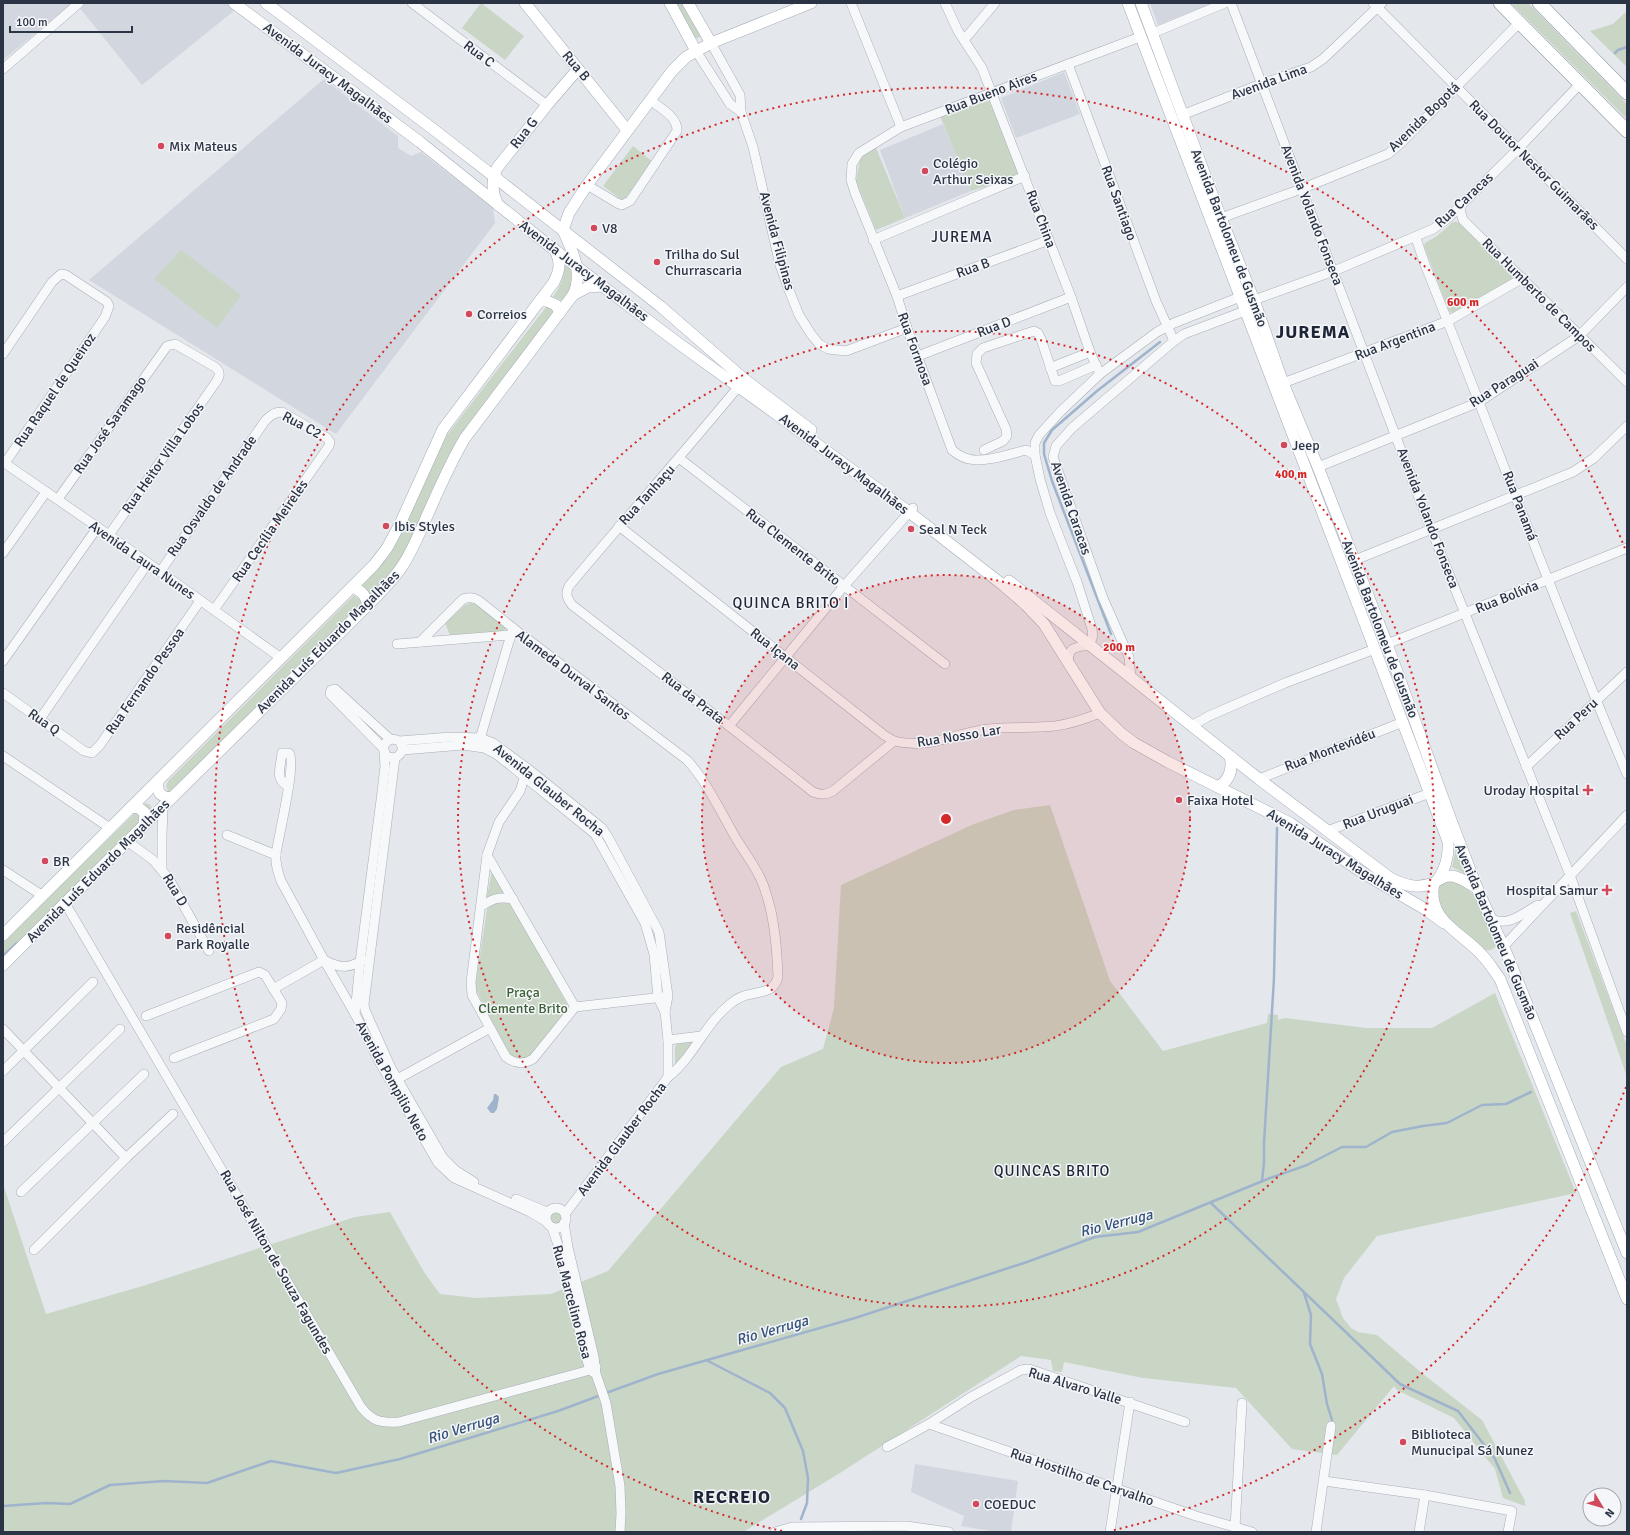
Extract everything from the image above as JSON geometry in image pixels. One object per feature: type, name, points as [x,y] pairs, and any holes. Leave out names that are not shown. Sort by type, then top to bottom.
[{"type":"highway","points":[[1500,3],[1627,131]]},
{"type":"highway","points":[[1539,3],[1627,93]]},
{"type":"main road","name":"Avenida Juracy Magalhães","points":[[234,3],[420,142],[555,250],[678,343],[911,510],[1037,603],[1088,645],[1259,779],[1390,878],[1412,887],[1425,886],[1447,876],[1460,877],[1477,888]]},
{"type":"main road","name":"Avenida Juracy Magalhães","points":[[266,3],[433,129],[660,306],[744,379],[911,510],[1003,585],[1026,605],[1044,624],[1100,713],[1122,734],[1134,743],[1290,823],[1363,873],[1425,909],[1444,922],[1481,953]]},
{"type":"main road","name":"Rua B","points":[[525,3],[627,130]]},
{"type":"main road","name":"Avenida Filipinas","points":[[670,3],[696,51]]},
{"type":"main road","name":"Avenida Filipinas","points":[[688,3],[711,43]]},
{"type":"main road","points":[[577,267],[563,230],[569,213],[587,185],[627,130],[680,63],[696,51],[711,43],[811,3]]},
{"type":"main road","name":"Avenida Bartolomeu de Gusmão","points":[[1128,3],[1448,841],[1448,860],[1445,869],[1436,881]]},
{"type":"main road","name":"Avenida Bartolomeu de Gusmão","points":[[1141,3],[1221,218],[1254,300],[1283,383],[1388,644],[1452,823],[1477,888],[1504,946],[1627,1253]]},
{"type":"main road","name":"Rua G","points":[[493,176],[497,168],[547,105],[578,69]]},
{"type":"main road","points":[[420,142],[429,140],[433,129]]},
{"type":"main road","points":[[493,176],[493,192],[498,205]]},
{"type":"main road","name":"Avenida Luís Eduardo Magalhães","points":[[3,935],[353,586],[387,548],[400,524],[443,429],[468,394],[551,288],[558,274],[559,260],[555,250]]},
{"type":"main road","name":"Avenida Luís Eduardo Magalhães","points":[[3,965],[144,824],[388,585],[414,546],[453,459],[465,438],[573,295],[577,288],[577,267]]},
{"type":"main road","points":[[573,295],[588,287],[602,286]]},
{"type":"main road","points":[[541,301],[546,301],[556,305],[560,313]]},
{"type":"main road","points":[[678,343],[688,330]]},
{"type":"main road","points":[[353,586],[363,592],[366,596],[368,605]]},
{"type":"main road","points":[[1218,787],[1225,782],[1230,772],[1230,756]]},
{"type":"main road","points":[[158,781],[157,789],[161,796],[172,798]]},
{"type":"main road","points":[[132,807],[139,808],[145,813],[144,824]]},
{"type":"main road","points":[[1436,881],[1432,891],[1434,904],[1444,922]]},
{"type":"main road","name":"Avenida Bartolomeu de Gusmão","points":[[1481,953],[1500,979],[1627,1299]]},
{"type":"street","points":[[3,69],[79,3]]},
{"type":"street","name":"Rua C","points":[[412,3],[547,105]]},
{"type":"street","points":[[851,3],[901,127]]},
{"type":"street","name":"Rua China","points":[[945,3],[958,31],[977,59],[992,93],[1025,176],[1090,352],[1100,374]]},
{"type":"street","points":[[964,40],[995,3]]},
{"type":"street","points":[[1153,33],[1225,3]]},
{"type":"street","name":"Avenida Yolando Fonseca","points":[[1231,3],[1301,189],[1397,436],[1431,529],[1570,875],[1627,1032]]},
{"type":"street","name":"Avenida Lima","points":[[1182,115],[1261,84],[1311,67],[1323,59],[1378,5]]},
{"type":"street","name":"Rua Doutor Nestor Guimarães","points":[[1378,5],[1517,150],[1627,259]]},
{"type":"street","name":"Avenida Bogotá","points":[[1221,218],[1301,189],[1388,154],[1401,143],[1520,23]]},
{"type":"street","name":"Rua Bueno Aires","points":[[852,164],[859,153],[901,127],[1140,37]]},
{"type":"street","name":"Avenida Filipinas","points":[[711,43],[740,95],[741,112],[753,147],[780,265],[799,315],[811,334],[819,344],[828,349],[846,351],[907,328]]},
{"type":"street","name":"Avenida Filipinas","points":[[696,51],[730,104],[741,112]]},
{"type":"street","name":"Rua Santiago","points":[[1068,64],[1156,301],[1174,341]]},
{"type":"street","name":"Rua Caracas","points":[[1254,300],[1334,271],[1433,230],[1447,219],[1517,150],[1580,84]]},
{"type":"street","points":[[587,185],[622,205],[630,201],[677,131],[677,125],[671,116],[650,100]]},
{"type":"street","name":"Rua Formosa","points":[[852,164],[851,180],[873,240],[897,296],[907,328],[952,450],[959,456],[970,460],[984,459],[1026,450],[1035,455]]},
{"type":"street","points":[[873,240],[1025,176]]},
{"type":"street","points":[[1447,219],[1463,220],[1460,210],[1462,204]]},
{"type":"street","name":"Rua Humberto de Campos","points":[[1463,220],[1627,382]]},
{"type":"street","name":"Rua Panamá","points":[[1416,238],[1548,580],[1627,774]]},
{"type":"street","name":"Rua B","points":[[897,296],[1049,240]]},
{"type":"street","name":"Rua Raquel de Queiroz","points":[[3,354],[52,282],[61,274],[66,275],[107,302],[109,306],[105,317],[4,462]]},
{"type":"street","name":"Rua Argentina","points":[[1283,383],[1448,321],[1523,278]]},
{"type":"street","name":"Rua Paraguai","points":[[1318,467],[1479,402],[1579,336],[1627,287]]},
{"type":"street","name":"Avenida Caracas","points":[[1088,645],[1093,637],[1092,629],[1077,582],[1050,513],[1040,479],[1035,455],[1035,443],[1039,435],[1060,412],[1100,374],[1157,332],[1168,326],[1240,297]]},
{"type":"street","name":"Rua D","points":[[918,356],[1071,298]]},
{"type":"street","name":"Avenida Caracas","points":[[1130,678],[1128,657],[1103,598],[1053,457],[1056,446],[1072,428],[1174,341],[1184,334],[1246,311]]},
{"type":"street","points":[[984,450],[1003,441],[1007,436],[1006,429],[976,363],[977,354],[983,348],[1034,331],[1042,338],[1055,381],[1059,381],[1096,365]]},
{"type":"street","name":"Rua Heitor Villa Lobos","points":[[109,535],[216,382],[220,374],[215,367],[175,344],[170,344],[162,350]]},
{"type":"street","name":"Rua José Saramago","points":[[58,499],[162,350]]},
{"type":"street","points":[[1050,368],[1090,352]]},
{"type":"street","name":"Rua Tanhaçu","points":[[572,605],[567,598],[566,592],[569,586],[679,458],[738,386]]},
{"type":"street","name":"Rua C2","points":[[265,421],[276,412],[282,412],[327,438],[330,442],[330,446],[326,452]]},
{"type":"street","name":"Rua Osvaldo de Andrade","points":[[160,572],[265,421]]},
{"type":"street","points":[[1355,560],[1573,472],[1584,466],[1627,426]]},
{"type":"street","name":"Rua Cecília Meireles","points":[[214,610],[326,452]]},
{"type":"street","name":"Rua Clemente Brito","points":[[679,458],[945,664]]},
{"type":"street","name":"Avenida Laura Nunes","points":[[4,462],[281,658]]},
{"type":"street","points":[[3,554],[46,492]]},
{"type":"street","points":[[729,726],[844,586],[911,510]]},
{"type":"street","name":"Rua Içana","points":[[619,526],[884,735],[894,741]]},
{"type":"street","points":[[3,661],[97,528]]},
{"type":"street","name":"Rua Bolívia","points":[[1388,644],[1466,614],[1627,548]]},
{"type":"street","points":[[40,719],[148,563]]},
{"type":"street","points":[[420,642],[463,599],[468,597],[473,597],[478,600],[511,632]]},
{"type":"street","name":"Rua Fernando Pessoa","points":[[84,751],[92,752],[96,750],[200,601]]},
{"type":"street","name":"Rua da Prata","points":[[572,605],[813,792],[820,795],[833,791],[894,741]]},
{"type":"street","points":[[397,644],[511,632]]},
{"type":"street","name":"Alameda Durval Santos","points":[[479,742],[511,632],[674,750],[687,760],[702,778],[755,869],[766,892],[776,941],[778,978],[777,983],[766,992],[742,997],[731,1003],[717,1015],[701,1036]]},
{"type":"street","points":[[1068,662],[1070,653],[1076,646],[1088,645]]},
{"type":"street","points":[[1191,726],[1209,716],[1285,683],[1375,649]]},
{"type":"street","name":"Rua Peru","points":[[1526,766],[1627,672]]},
{"type":"street","points":[[335,689],[398,744],[400,755],[395,758],[387,757],[384,751],[330,694],[331,690],[335,689]]},
{"type":"street","name":"Rua Q","points":[[3,694],[84,751]]},
{"type":"street","name":"Rua Nosso Lar","points":[[894,741],[907,744],[925,744],[988,729],[1063,725],[1083,720],[1100,713]]},
{"type":"street","name":"Rua Montevidéu","points":[[1259,779],[1403,722]]},
{"type":"street","name":"Avenida Glauber Rocha","points":[[398,744],[451,737],[479,742],[484,748],[526,773],[602,828],[659,932],[668,996],[665,1012],[668,1040],[668,1077],[564,1219]]},
{"type":"street","points":[[384,751],[385,743],[398,744]]},
{"type":"street","name":"Avenida Pompilio Neto","points":[[384,751],[385,766],[360,962],[355,1014],[394,1081],[438,1163],[444,1170],[454,1178],[530,1212],[550,1225]]},
{"type":"street","points":[[3,756],[110,828]]},
{"type":"street","name":"Avenida Pompilio Neto","points":[[395,758],[364,1004],[365,1010],[391,1068],[394,1081],[443,1158],[450,1166],[471,1180],[547,1212]]},
{"type":"street","points":[[526,773],[520,791],[499,822],[488,855],[471,982],[472,995],[506,1057],[513,1063],[527,1063],[533,1059],[575,1007],[668,996]]},
{"type":"street","name":"Avenida Glauber Rocha","points":[[526,773],[587,826],[601,843],[645,923],[654,954],[658,998],[665,1012]]},
{"type":"street","points":[[288,786],[276,855],[277,868],[281,881],[355,1014]]},
{"type":"street","name":"Rua Uruguai","points":[[1327,831],[1430,793]]},
{"type":"street","points":[[162,870],[163,807]]},
{"type":"street","points":[[1504,946],[1627,815]]},
{"type":"street","points":[[227,835],[276,855]]},
{"type":"street","name":"Rua D","points":[[127,841],[153,860],[169,879],[209,951]]},
{"type":"street","points":[[488,855],[575,1007]]},
{"type":"street","points":[[4,870],[43,896]]},
{"type":"street","points":[[481,906],[502,897],[513,899]]},
{"type":"street","points":[[1492,919],[1499,922],[1506,922],[1546,900]]},
{"type":"street","name":"Rua José Nilton de Souza Fagundes","points":[[65,903],[309,1320],[367,1415],[376,1420],[400,1422],[596,1374]]},
{"type":"street","points":[[324,960],[337,967],[360,962],[370,956]]},
{"type":"street","points":[[273,989],[324,960]]},
{"type":"street","points":[[146,1016],[259,972],[265,975],[282,1003],[281,1009],[274,1019],[174,1058]]},
{"type":"street","points":[[3,1071],[24,1052],[93,982]]},
{"type":"street","points":[[394,1081],[490,1028]]},
{"type":"street","points":[[3,1029],[126,1158]]},
{"type":"street","points":[[3,1142],[120,1029]]},
{"type":"street","points":[[668,1040],[701,1036]]},
{"type":"street","points":[[668,1077],[684,1061],[701,1036]]},
{"type":"street","points":[[21,1192],[144,1074]]},
{"type":"street","points":[[34,1250],[126,1158],[173,1114]]},
{"type":"street","points":[[556,1208],[561,1210],[564,1219],[559,1227],[550,1225],[546,1216],[547,1212],[556,1208]]},
{"type":"street","name":"Rua Marcelino Rosa","points":[[564,1219],[569,1254],[596,1374],[606,1403],[620,1486],[620,1532]]},
{"type":"street","name":"Rua Marcelino Rosa","points":[[550,1225],[561,1254],[585,1354],[596,1374]]},
{"type":"street","name":"Rua Alvaro Valle","points":[[887,1447],[929,1424],[971,1397],[1024,1369],[1041,1373],[1130,1402],[1185,1422]]},
{"type":"street","points":[[1110,1532],[1130,1402]]},
{"type":"street","points":[[1235,1528],[1242,1403]]},
{"type":"street","name":"Rua Hostilho de Carvalho","points":[[929,1424],[1117,1489],[1235,1528],[1252,1532]]},
{"type":"street","points":[[1316,1532],[1331,1426]]},
{"type":"street","points":[[1324,1481],[1425,1495],[1512,1511],[1508,1532]]},
{"type":"street","points":[[1419,1532],[1425,1495]]},
{"type":"street","points":[[775,1532],[792,1530],[906,1529],[949,1532]]},
{"type":"shaded area","points":[[3,3],[72,3],[3,60]]},
{"type":"shaded area","points":[[84,3],[226,3],[235,10],[142,85],[79,7]]},
{"type":"shaded area","points":[[1150,3],[1212,3],[1158,25]]},
{"type":"shaded area","points":[[1064,72],[1080,114],[1016,138],[1001,98]]},
{"type":"shaded area","points":[[324,79],[398,136],[398,148],[411,156],[421,152],[493,208],[495,223],[336,434],[89,280]]},
{"type":"shaded area","name":"Colégio Arthur Seixas","points":[[943,124],[971,191],[905,218],[880,150]]},
{"type":"shaded area","name":"COEDUC","points":[[915,1464],[1018,1481],[1011,1532],[996,1532],[961,1526],[964,1516],[911,1492]]},
{"type":"green space","points":[[481,3],[524,36],[505,60],[462,28]]},
{"type":"green space","points":[[674,3],[685,3],[701,34],[699,38],[694,36]]},
{"type":"green space","points":[[1511,3],[1528,3],[1627,104],[1627,119]]},
{"type":"green space","points":[[1627,11],[1627,67],[1590,31],[1613,24]]},
{"type":"green space","points":[[991,100],[1019,176],[971,191],[940,116]]},
{"type":"green space","points":[[633,146],[653,162],[623,201],[603,186]]},
{"type":"green space","points":[[876,148],[905,218],[876,230],[856,181],[860,159],[864,154]]},
{"type":"green space","points":[[1453,222],[1458,222],[1464,225],[1515,278],[1454,315],[1449,311],[1424,246],[1425,243],[1437,236]]},
{"type":"green space","points":[[181,250],[241,295],[217,328],[154,279]]},
{"type":"green space","points":[[564,261],[570,265],[572,286],[569,295],[562,304],[561,300],[553,297],[562,280]]},
{"type":"green space","points":[[546,307],[551,307],[555,314],[491,401],[408,551],[372,598],[369,592],[362,586],[389,556],[397,542],[447,435]]},
{"type":"green space","points":[[354,595],[362,602],[361,608],[171,791],[168,791],[166,786],[168,781]]},
{"type":"green space","points":[[473,602],[506,628],[504,631],[450,635],[445,623],[465,605]]},
{"type":"green space","points":[[145,803],[149,804],[153,809],[3,963],[3,942]]},
{"type":"green space","points":[[1050,805],[1110,981],[1163,1051],[1267,1023],[1268,1014],[1278,1015],[1278,1020],[1285,1018],[1366,1028],[1432,1028],[1495,993],[1576,1193],[1377,1236],[1344,1278],[1336,1299],[1343,1318],[1351,1328],[1358,1332],[1377,1335],[1423,1374],[1482,1420],[1525,1501],[1525,1506],[1503,1498],[1495,1469],[1454,1418],[1397,1390],[1394,1386],[1337,1455],[1292,1449],[1236,1388],[1143,1378],[1064,1362],[1062,1372],[1053,1371],[1051,1360],[1021,1356],[840,1473],[743,1532],[3,1532],[3,1184],[46,1314],[146,1285],[355,1217],[390,1212],[424,1272],[440,1294],[476,1298],[551,1294],[608,1271],[781,1067],[823,1049],[834,1008],[841,885],[974,824],[1014,810]]},
{"type":"green space","points":[[1456,848],[1465,874],[1452,867]]},
{"type":"green space","points":[[492,871],[507,894],[488,899],[487,896]]},
{"type":"green space","points":[[1451,880],[1466,887],[1477,899],[1497,945],[1492,949],[1483,950],[1451,924],[1438,902],[1439,886],[1443,882]]},
{"type":"green space","name":"Praça Clemente Brito","points":[[503,901],[512,905],[567,1004],[567,1013],[531,1059],[523,1061],[511,1055],[504,1045],[475,988],[487,909],[491,904]]},
{"type":"green space","points":[[1576,911],[1627,1046],[1627,1077],[1570,913]]},
{"type":"green space","points":[[693,1041],[695,1044],[675,1067],[675,1047],[677,1043]]},
{"type":"green space","points":[[553,1211],[559,1211],[563,1215],[563,1221],[559,1225],[553,1225],[549,1221],[549,1215]]},
{"type":"water","points":[[494,1094],[499,1097],[497,1109],[494,1113],[491,1113],[487,1108],[493,1100]]},
{"type":"waterway","points":[[1615,53],[1618,50],[1627,47]]},
{"type":"waterway","points":[[1111,634],[1052,481],[1044,454],[1044,443],[1052,430],[1097,391],[1160,342]]},
{"type":"waterway","points":[[1262,1181],[1274,978],[1277,828]]},
{"type":"waterway","points":[[3,956],[17,943]]},
{"type":"waterway","name":"Rio Verruga","points":[[606,1393],[658,1374],[855,1318],[1027,1262],[1095,1237],[1138,1232],[1270,1178],[1307,1165],[1342,1147],[1366,1147],[1392,1132],[1447,1123],[1482,1105],[1506,1104],[1531,1092]]},
{"type":"waterway","points":[[1211,1203],[1400,1384],[1458,1411],[1495,1459],[1510,1493]]},
{"type":"waterway","points":[[1304,1293],[1311,1315],[1310,1344],[1322,1374],[1327,1404],[1332,1420]]},
{"type":"waterway","points":[[706,1360],[770,1393],[785,1408],[803,1451],[808,1478],[807,1503],[801,1519]]},
{"type":"waterway","name":"Rio Verruga","points":[[3,1506],[46,1503],[70,1504],[110,1485],[164,1481],[207,1483],[271,1461],[336,1473],[400,1459],[558,1411],[601,1395]]},
{"type":"place","name":"Mix Mateus","points":[[161,146]]},
{"type":"place","name":"Colégio Arthur Seixas","points":[[925,171]]},
{"type":"place","name":"V8","points":[[594,228]]},
{"type":"place","name":"Trilha do Sul Churrascaria","points":[[657,262]]},
{"type":"place","name":"Correios","points":[[469,314]]},
{"type":"place","name":"Jeep","points":[[1284,445]]},
{"type":"place","name":"Ibis Styles","points":[[386,526]]},
{"type":"place","name":"Seal N Teck","points":[[911,529]]},
{"type":"place","name":"Uroday Hospital","points":[[1588,790]]},
{"type":"place","name":"Faixa Hotel","points":[[1179,800]]},
{"type":"place","name":"BR","points":[[45,861]]},
{"type":"place","name":"Hospital Samur","points":[[1607,890]]},
{"type":"place","name":"Residêncial Park Royalle","points":[[168,936]]},
{"type":"place","name":"Biblioteca Munucipal Sá Nunez","points":[[1403,1442]]},
{"type":"place","name":"COEDUC","points":[[976,1504]]},
{"type":"district","name":"JUREMA","points":[[962,237]]},
{"type":"district","name":"JUREMA","points":[[1313,332]]},
{"type":"district","name":"QUINCA BRITO I","points":[[791,603]]},
{"type":"district","name":"QUINCAS BRITO","points":[[1052,1171]]},
{"type":"district","name":"RECREIO","points":[[732,1497]]}]
